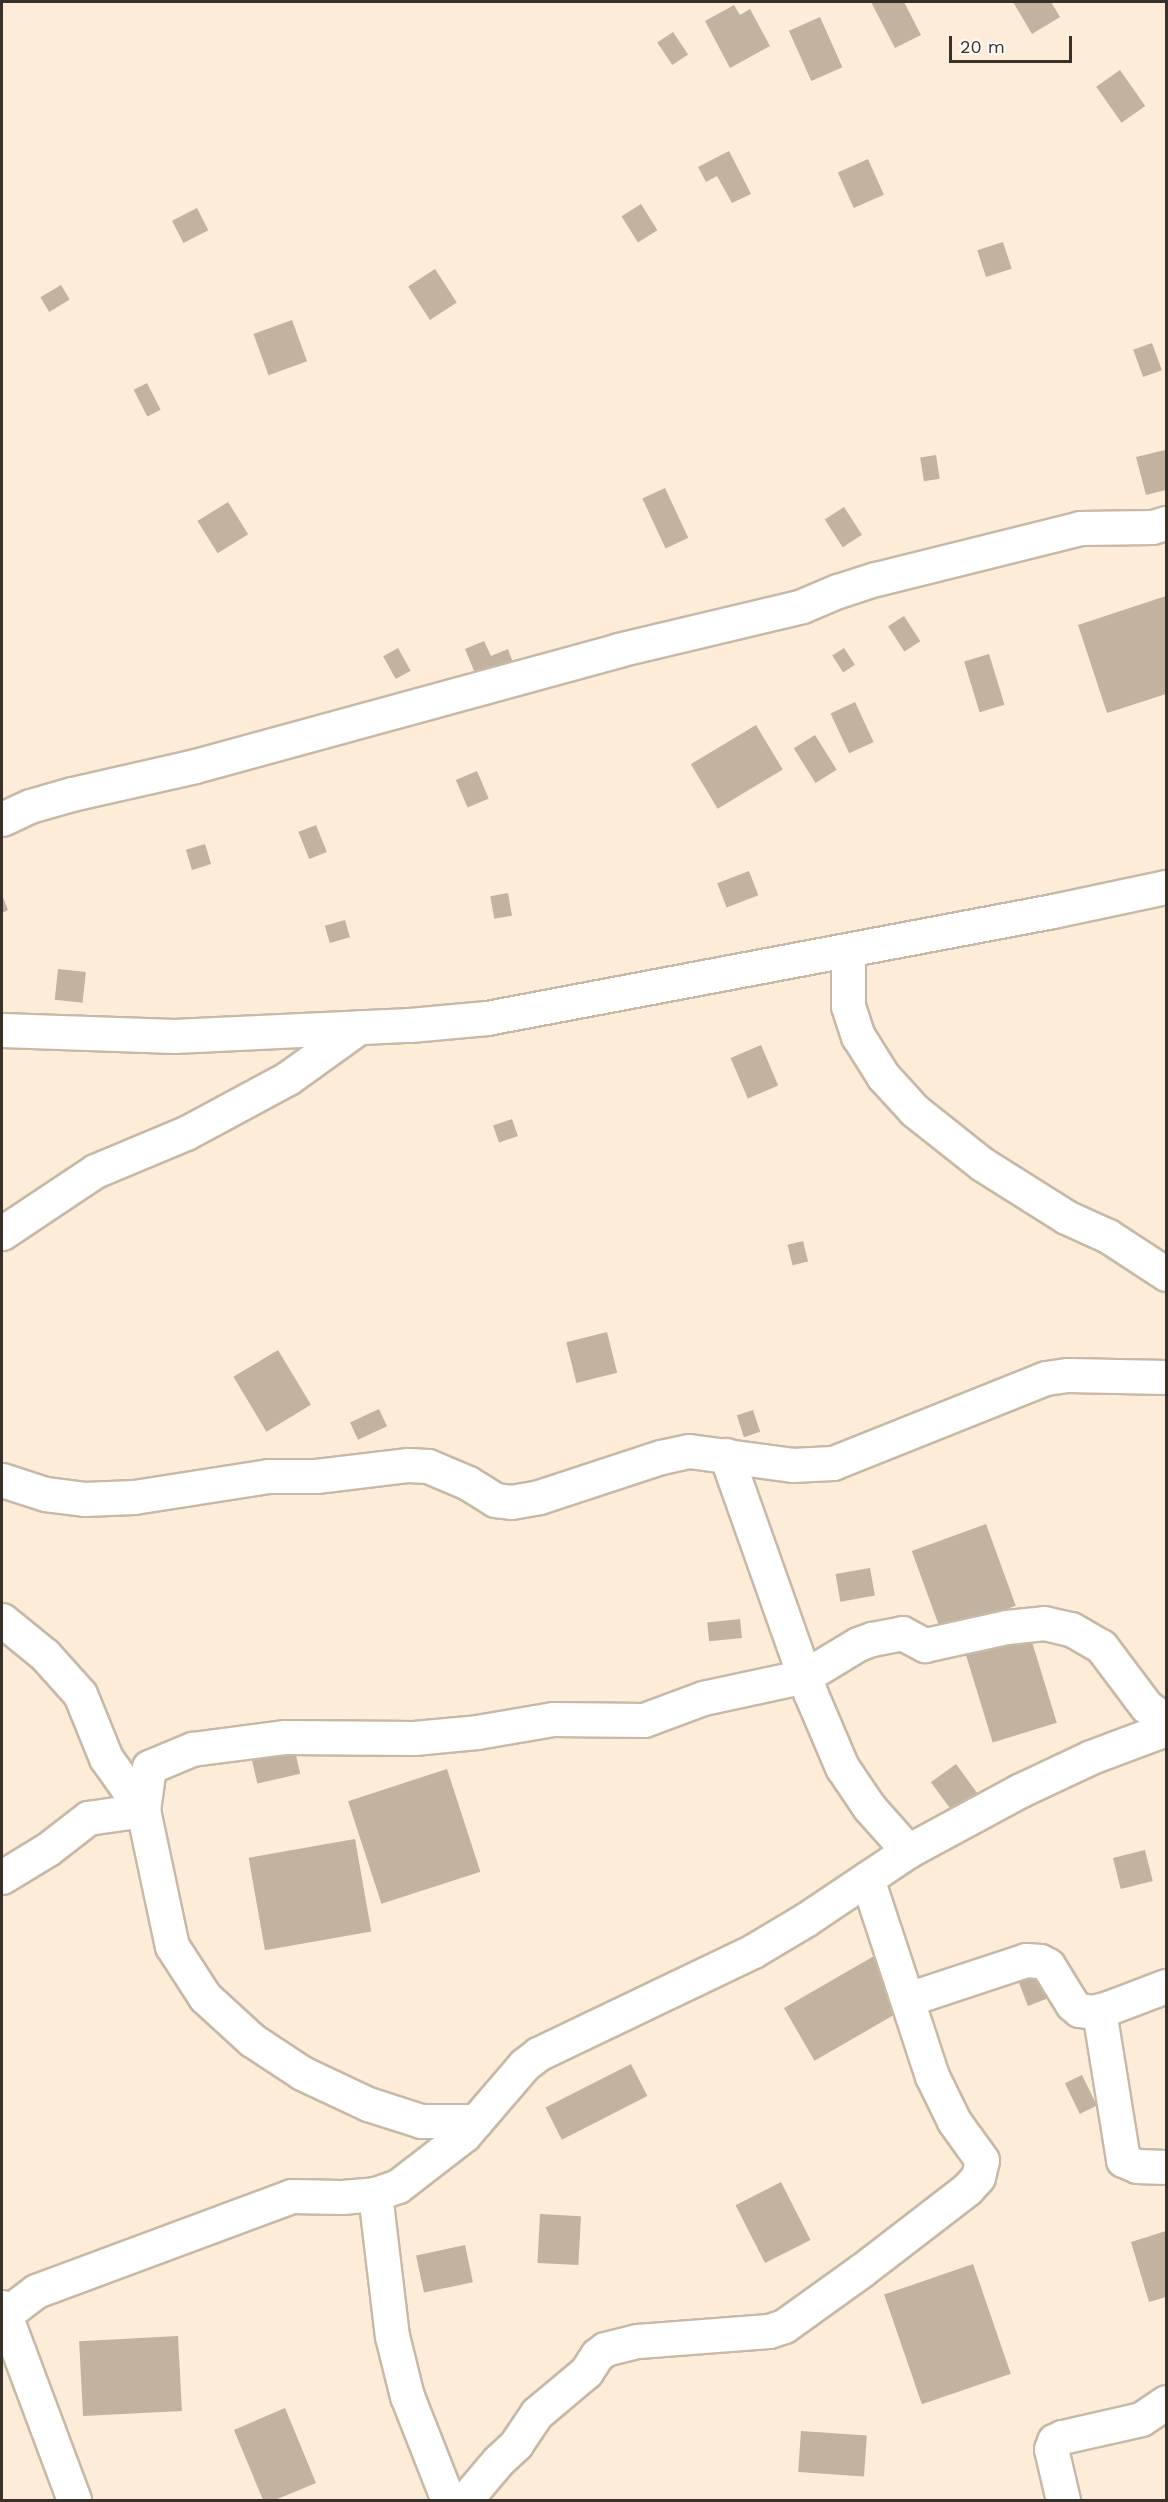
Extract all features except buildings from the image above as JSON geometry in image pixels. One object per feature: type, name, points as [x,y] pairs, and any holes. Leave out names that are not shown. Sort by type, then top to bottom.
[{"type":"street","points":[[2,819],[30,806],[72,794],[195,766],[618,650],[802,606],[876,579],[1080,528],[1152,527],[1167,523]]},
{"type":"street","points":[[2,1030],[174,1036],[487,1018],[1167,887]]},
{"type":"street","points":[[848,950],[848,1006],[858,1036],[883,1076],[914,1110],[982,1164],[1066,1217],[1108,1236],[1167,1274]]},
{"type":"street","points":[[2,1233],[95,1171],[186,1133],[288,1078],[359,1027]]},
{"type":"street","points":[[2,1480],[45,1494],[84,1499],[134,1497],[268,1476],[316,1476],[408,1465],[428,1466],[468,1483],[495,1500],[512,1502],[539,1497],[661,1457],[689,1451],[792,1465],[833,1463],[1046,1378],[1068,1375],[1167,1377]]},
{"type":"street","points":[[726,1455],[805,1676],[842,1767],[869,1807],[908,1851]]},
{"type":"street","points":[[2,1620],[45,1655],[80,1694],[106,1758],[142,1810]]},
{"type":"street","points":[[476,2121],[421,2121],[359,2099],[302,2073],[252,2040],[205,1997],[172,1946],[142,1810],[149,1767],[192,1749],[285,1737],[414,1738],[477,1732],[553,1719],[644,1720],[703,1698],[805,1676],[872,1639],[902,1634],[925,1645],[1007,1627],[1044,1623],[1071,1629],[1101,1646],[1146,1706],[1167,1721]]},
{"type":"street","points":[[74,2500],[2,2313],[36,2291],[291,2196],[342,2198],[375,2194],[398,2186],[426,2167],[476,2121],[524,2065],[538,2054],[753,1951],[805,1920],[908,1851],[1031,1785],[1091,1756],[1167,1730]]},
{"type":"street","points":[[2,1877],[57,1842],[88,1818],[142,1810]]},
{"type":"street","points":[[465,2500],[498,2461],[516,2444],[537,2414],[585,2372],[597,2355],[605,2349],[638,2341],[769,2331],[784,2326],[862,2270],[967,2189],[978,2177],[982,2160],[954,2121],[932,2076],[867,1878]]},
{"type":"street","points":[[908,1999],[1026,1960],[1040,1961],[1048,1965],[1072,2004],[1079,2010],[1099,2011],[1145,1997],[1167,1986]]},
{"type":"street","points":[[1099,2011],[1123,2160],[1137,2166],[1167,2167]]},
{"type":"street","points":[[375,2194],[394,2346],[407,2396],[448,2500]]},
{"type":"street","points":[[1063,2500],[1051,2449],[1054,2441],[1062,2437],[1141,2419],[1167,2402]]}]
